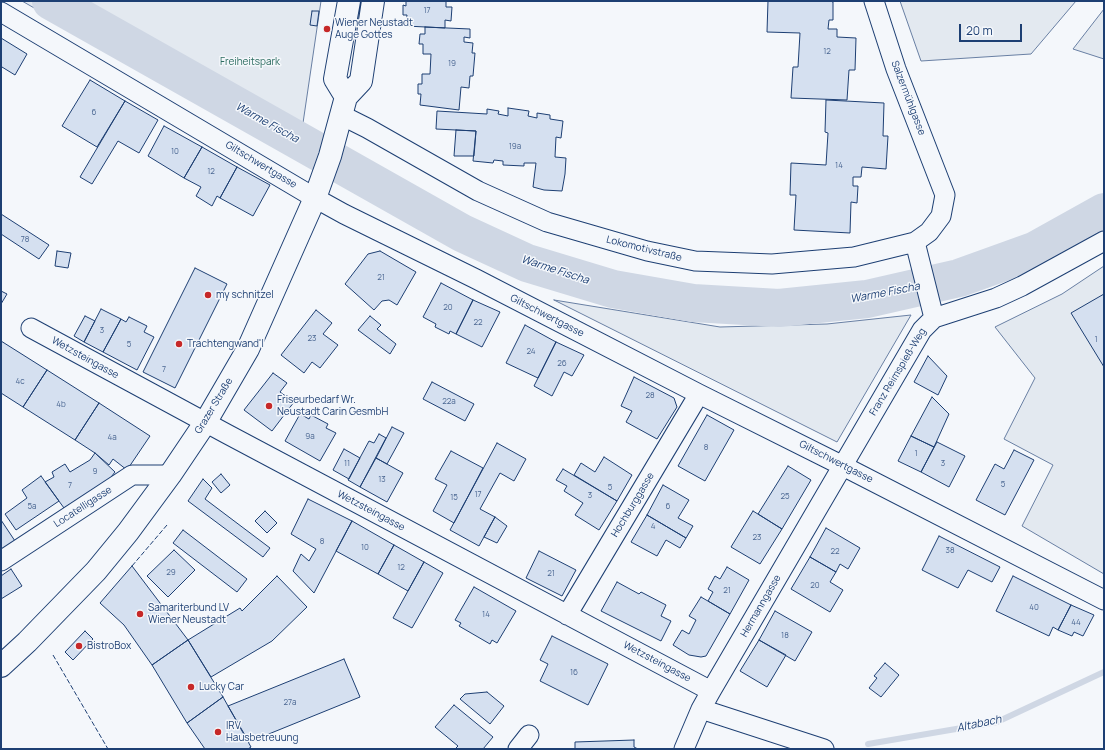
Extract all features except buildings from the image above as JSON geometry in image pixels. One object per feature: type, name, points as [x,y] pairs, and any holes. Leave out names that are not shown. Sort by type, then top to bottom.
[{"type":"main road","points":[[343,106],[335,79],[349,1]]},
{"type":"main road","name":"Grazer Straße","points":[[1,666],[27,642],[96,571],[128,532],[170,475],[205,423],[248,349],[315,198],[334,142],[343,106],[361,81],[373,1]]},
{"type":"street","name":"Salzermühlgasse","points":[[874,1],[896,69],[945,195]]},
{"type":"street","name":"Giltschwertgasse","points":[[1,12],[315,198],[1104,600]]},
{"type":"street","name":"Lokomotivstraße","points":[[343,106],[367,128],[478,191],[547,222],[647,251],[695,261],[772,264],[854,257],[915,242],[929,232],[941,216],[945,195]]},
{"type":"street","name":"Franz Reimspieß-Weg","points":[[843,466],[933,310],[996,298],[1022,286],[1104,241]]},
{"type":"street","points":[[915,242],[933,310]]},
{"type":"street","name":"Wetzsteingasse","points":[[31,328],[205,423],[711,691]]},
{"type":"street","name":"Hochburggasse","points":[[567,615],[699,394]]},
{"type":"street","name":"Hermanngasse","points":[[684,749],[711,691],[843,466]]},
{"type":"street","name":"Locatelligasse","points":[[1,561],[132,475],[170,475]]},
{"type":"street","points":[[702,709],[824,749]]},
{"type":"green space","name":"Freiheitspark","points":[[22,1],[321,1],[303,123],[291,155]]},
{"type":"green space","points":[[900,1],[1076,1],[1031,54],[921,61]]},
{"type":"green space","points":[[1104,9],[1104,59],[1073,49]]},
{"type":"green space","points":[[1104,266],[1104,574],[1022,526],[1053,465],[1004,439],[1035,378],[995,327],[1062,294]]},
{"type":"green space","points":[[554,300],[720,327],[827,324],[911,315],[837,442]]},
{"type":"waterway","name":"Warme Fischa","points":[[51,1],[462,233],[527,263],[613,289],[693,303],[779,308],[867,299],[959,278],[1034,251],[1104,212]]},
{"type":"waterway","name":"Altabach","points":[[868,744],[997,722],[1104,672]]},
{"type":"fence","points":[[132,566],[167,525]]},
{"type":"fence","points":[[53,655],[108,749]]},
{"type":"place","name":"Wiener Neustadt Auge Gottes","points":[[327,29]]},
{"type":"place","name":"my schnitzel","points":[[208,295]]},
{"type":"place","name":"Trachtengwand'l","points":[[179,344]]},
{"type":"place","name":"Friseurbedarf Wr. Neustadt Carin GesmbH","points":[[269,406]]},
{"type":"place","name":"Samariterbund LV Wiener Neustadt","points":[[140,614]]},
{"type":"place","name":"BistroBox","points":[[79,646]]},
{"type":"place","name":"Lucky Car","points":[[191,687]]},
{"type":"place","name":"IRV Hausbetreuung","points":[[218,732]]}]
